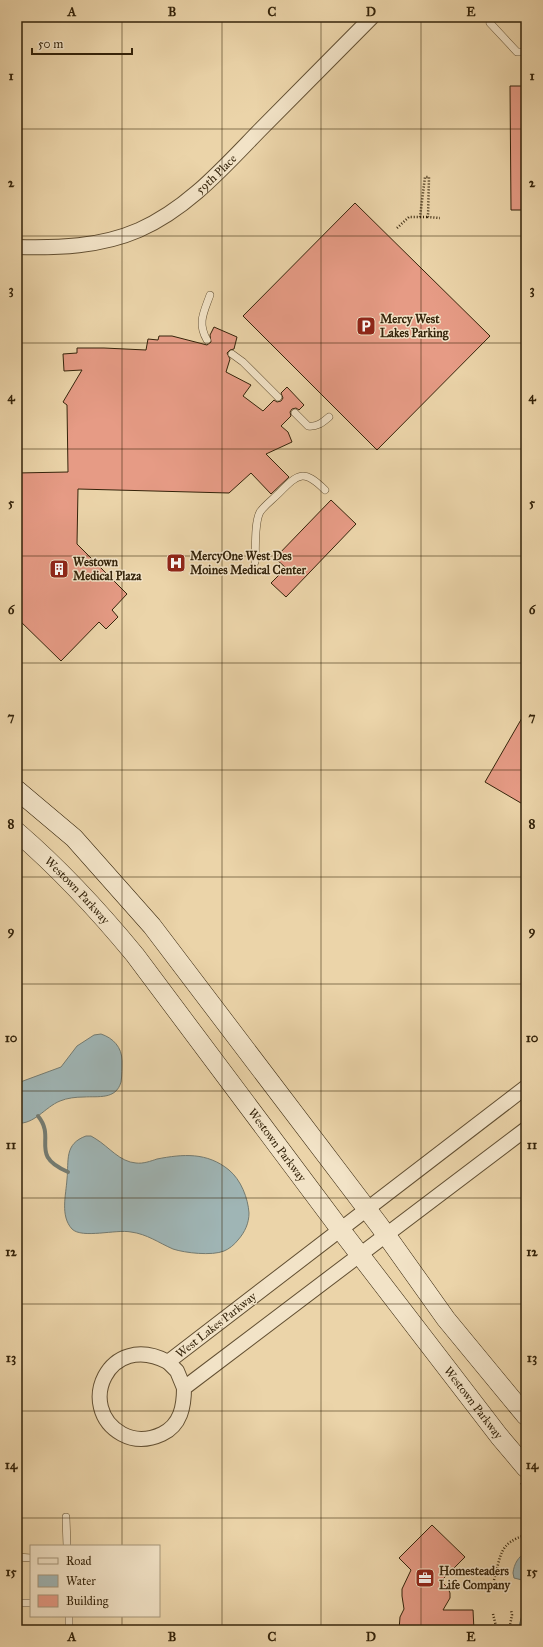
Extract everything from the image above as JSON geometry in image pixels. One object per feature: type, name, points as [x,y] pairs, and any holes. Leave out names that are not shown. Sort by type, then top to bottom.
[{"type":"street","name":"59th Place","points":[[17,247],[51,248],[82,246],[110,240],[138,231],[175,211],[204,186],[372,17]]},
{"type":"street","points":[[17,790],[74,838],[152,926],[367,1209],[446,1319],[526,1416]]},
{"type":"street","name":"Westown Parkway","points":[[17,832],[51,861],[101,914],[135,955],[340,1229],[499,1436],[526,1468]]},
{"type":"street","name":"West Lakes Parkway","points":[[184,1388],[184,1404],[179,1419],[166,1432],[156,1437],[144,1439],[126,1436],[113,1428],[104,1416],[100,1405],[99,1394],[105,1375],[112,1366],[121,1359],[132,1355],[144,1354],[157,1356],[168,1362],[526,1087]]},
{"type":"street","points":[[168,1362],[177,1372],[184,1388],[526,1130]]},
{"type":"lane","points":[[490,23],[517,52],[526,52]]},
{"type":"lane","points":[[207,340],[202,331],[201,323],[210,295]]},
{"type":"lane","points":[[232,354],[243,362],[278,397]]},
{"type":"lane","points":[[295,413],[308,426],[314,427],[321,424],[329,417]]},
{"type":"lane","points":[[255,562],[257,522],[260,512],[292,480],[302,476],[313,478],[325,490]]},
{"type":"lane","points":[[66,1517],[67,1545]]},
{"type":"lane","points":[[17,1557],[30,1558]]},
{"type":"lane","points":[[17,1603],[30,1603]]},
{"type":"lane","points":[[69,1617],[69,1630]]},
{"type":"path","points":[[420,217],[425,177],[429,177],[428,217]]},
{"type":"path","points":[[397,228],[408,217],[440,218]]},
{"type":"path","points":[[494,1580],[502,1550],[508,1544],[526,1535]]},
{"type":"path","points":[[509,1630],[512,1616],[511,1610]]},
{"type":"path","points":[[493,1614],[497,1630]]},
{"type":"water","points":[[101,1034],[109,1038],[119,1047],[122,1056],[121,1082],[119,1088],[115,1092],[106,1096],[75,1097],[63,1100],[29,1121],[17,1123],[17,1085],[23,1081],[61,1067],[77,1046],[94,1035]]},
{"type":"water","points":[[86,1136],[91,1136],[120,1157],[130,1162],[141,1163],[167,1157],[194,1156],[203,1157],[221,1164],[237,1179],[245,1195],[249,1217],[243,1234],[230,1248],[219,1253],[206,1254],[184,1252],[173,1249],[137,1233],[125,1231],[91,1234],[77,1232],[72,1229],[68,1224],[65,1212],[68,1159],[74,1143]]},
{"type":"water","points":[[526,1552],[526,1581],[514,1578],[513,1573],[517,1561]]},
{"type":"water","points":[[526,1613],[526,1630],[518,1630],[522,1615]]},
{"type":"building","points":[[510,86],[526,86],[526,210],[511,210]]},
{"type":"building","name":"Mercy West Lakes Parking","points":[[355,203],[490,336],[377,450],[243,316]]},
{"type":"building","points":[[214,327],[237,337],[234,349],[227,353],[230,359],[226,372],[251,385],[243,396],[263,411],[274,400],[277,402],[281,401],[283,398],[281,393],[287,387],[304,405],[299,410],[296,408],[292,409],[290,412],[291,416],[281,426],[288,432],[292,442],[266,454],[289,477],[271,494],[251,473],[229,493],[78,489],[77,544],[127,594],[112,610],[118,617],[106,629],[99,622],[61,661],[17,618],[17,473],[68,472],[67,405],[63,402],[82,370],[64,371],[63,354],[77,353],[77,348],[146,350],[148,339],[158,340],[159,336],[172,336],[207,345],[211,342],[210,335]]},
{"type":"building","points":[[331,500],[356,524],[286,597],[271,583],[286,568],[275,558]]},
{"type":"building","points":[[526,711],[526,806],[485,782]]},
{"type":"building","name":"Homesteaders Life Company","points":[[432,1525],[465,1557],[441,1581],[448,1588],[450,1593],[450,1598],[443,1610],[473,1610],[474,1630],[399,1630],[400,1617],[404,1609],[402,1589],[411,1570],[399,1558]]},
{"type":"waterway","points":[[38,1116],[43,1124],[46,1153],[49,1159],[56,1166],[68,1172]]},
{"type":"place","name":"Mercy West Lakes Parking","points":[[366,326]]},
{"type":"place","name":"MercyOne West Des Moines Medical Center","points":[[176,563]]},
{"type":"place","name":"Westown Medical Plaza","points":[[59,569]]},
{"type":"place","name":"Homesteaders Life Company","points":[[425,1578]]}]
